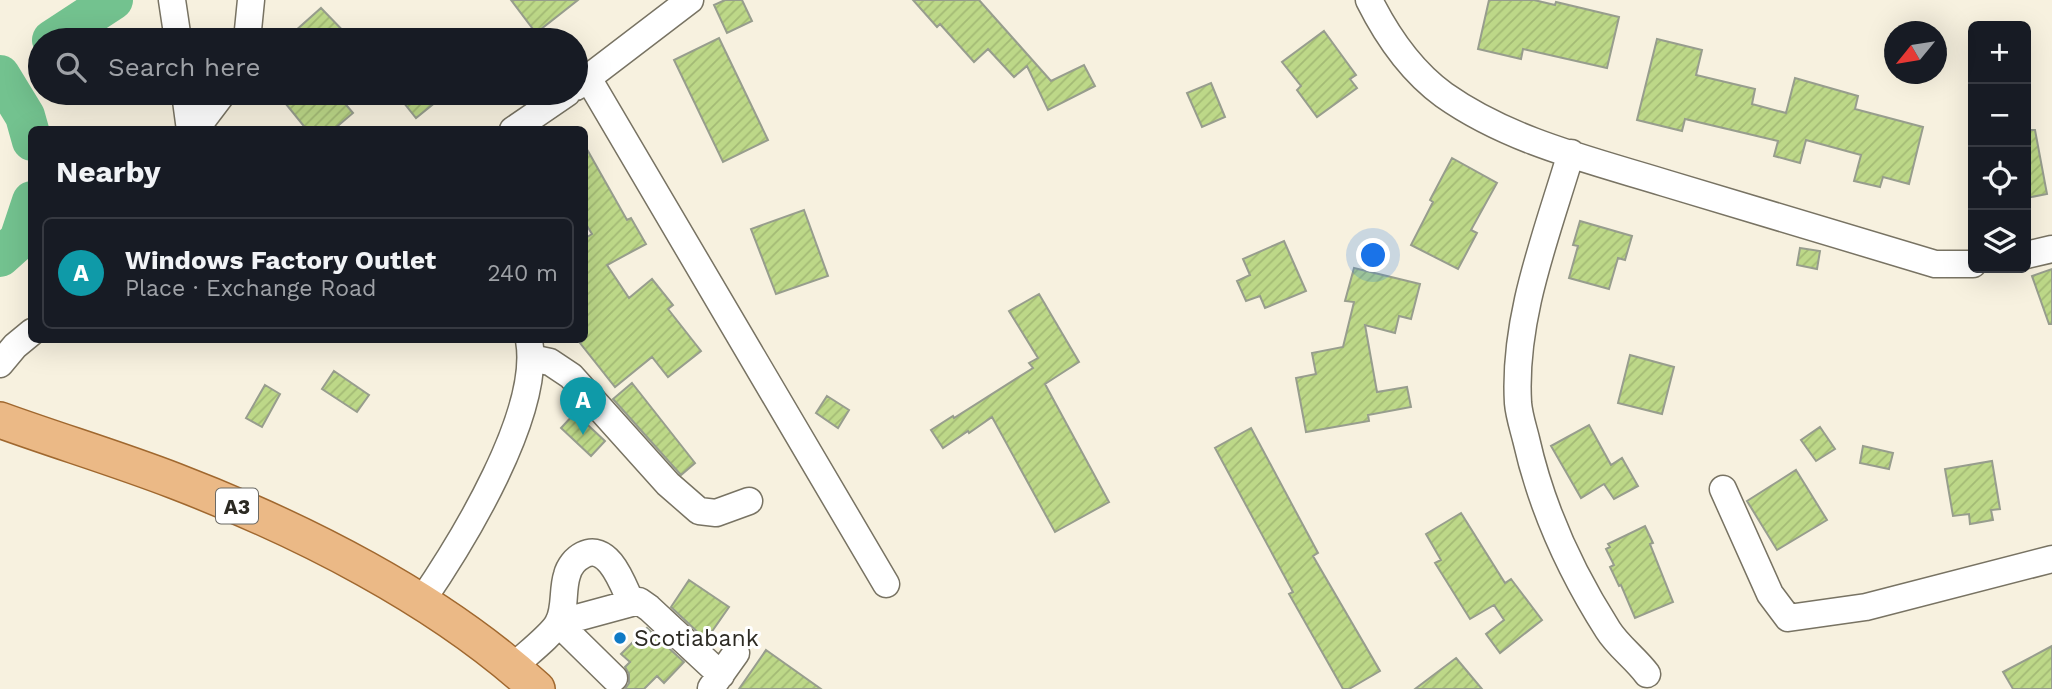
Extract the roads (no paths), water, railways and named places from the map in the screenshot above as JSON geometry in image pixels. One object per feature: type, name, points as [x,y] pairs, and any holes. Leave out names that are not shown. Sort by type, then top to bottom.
[{"type":"main road","name":"A3","points":[[0,420],[174,480],[252,512],[327,549],[421,602],[524,678]]},
{"type":"street","points":[[172,0],[176,28]]},
{"type":"street","points":[[248,28],[251,0]]},
{"type":"street","points":[[588,78],[690,0]]},
{"type":"street","points":[[1369,0],[1397,49],[1443,94],[1498,127],[1571,153],[1935,264],[1968,264]]},
{"type":"street","points":[[588,104],[886,584]]},
{"type":"street","points":[[188,105],[192,126]]},
{"type":"street","points":[[196,126],[213,105]]},
{"type":"street","points":[[519,126],[549,105]]},
{"type":"street","points":[[1571,153],[1531,286],[1520,350],[1518,404],[1543,498],[1579,579],[1610,632],[1647,674]]},
{"type":"street","points":[[2031,254],[2052,249]]},
{"type":"street","points":[[0,364],[28,335]]},
{"type":"street","points":[[421,602],[453,554],[506,453],[526,398],[530,349],[571,376],[668,484],[699,511],[716,513],[750,501]]},
{"type":"street","points":[[1723,489],[1770,594],[1788,618],[1866,607],[2052,559]]},
{"type":"street","points":[[524,678],[558,624],[567,575],[572,563],[584,555],[596,553],[604,556],[612,565],[631,602]]},
{"type":"street","points":[[558,624],[639,601],[649,608],[715,682],[736,653]]},
{"type":"street","points":[[558,624],[614,678]]},
{"type":"waterway","points":[[70,28],[113,0]]},
{"type":"waterway","points":[[0,75],[25,116],[28,127]]},
{"type":"waterway","points":[[0,257],[19,240],[28,213]]},
{"type":"place","name":"Windows Factory Outlet","points":[[583,435]]},
{"type":"place","name":"Scotiabank","points":[[620,638]]}]
